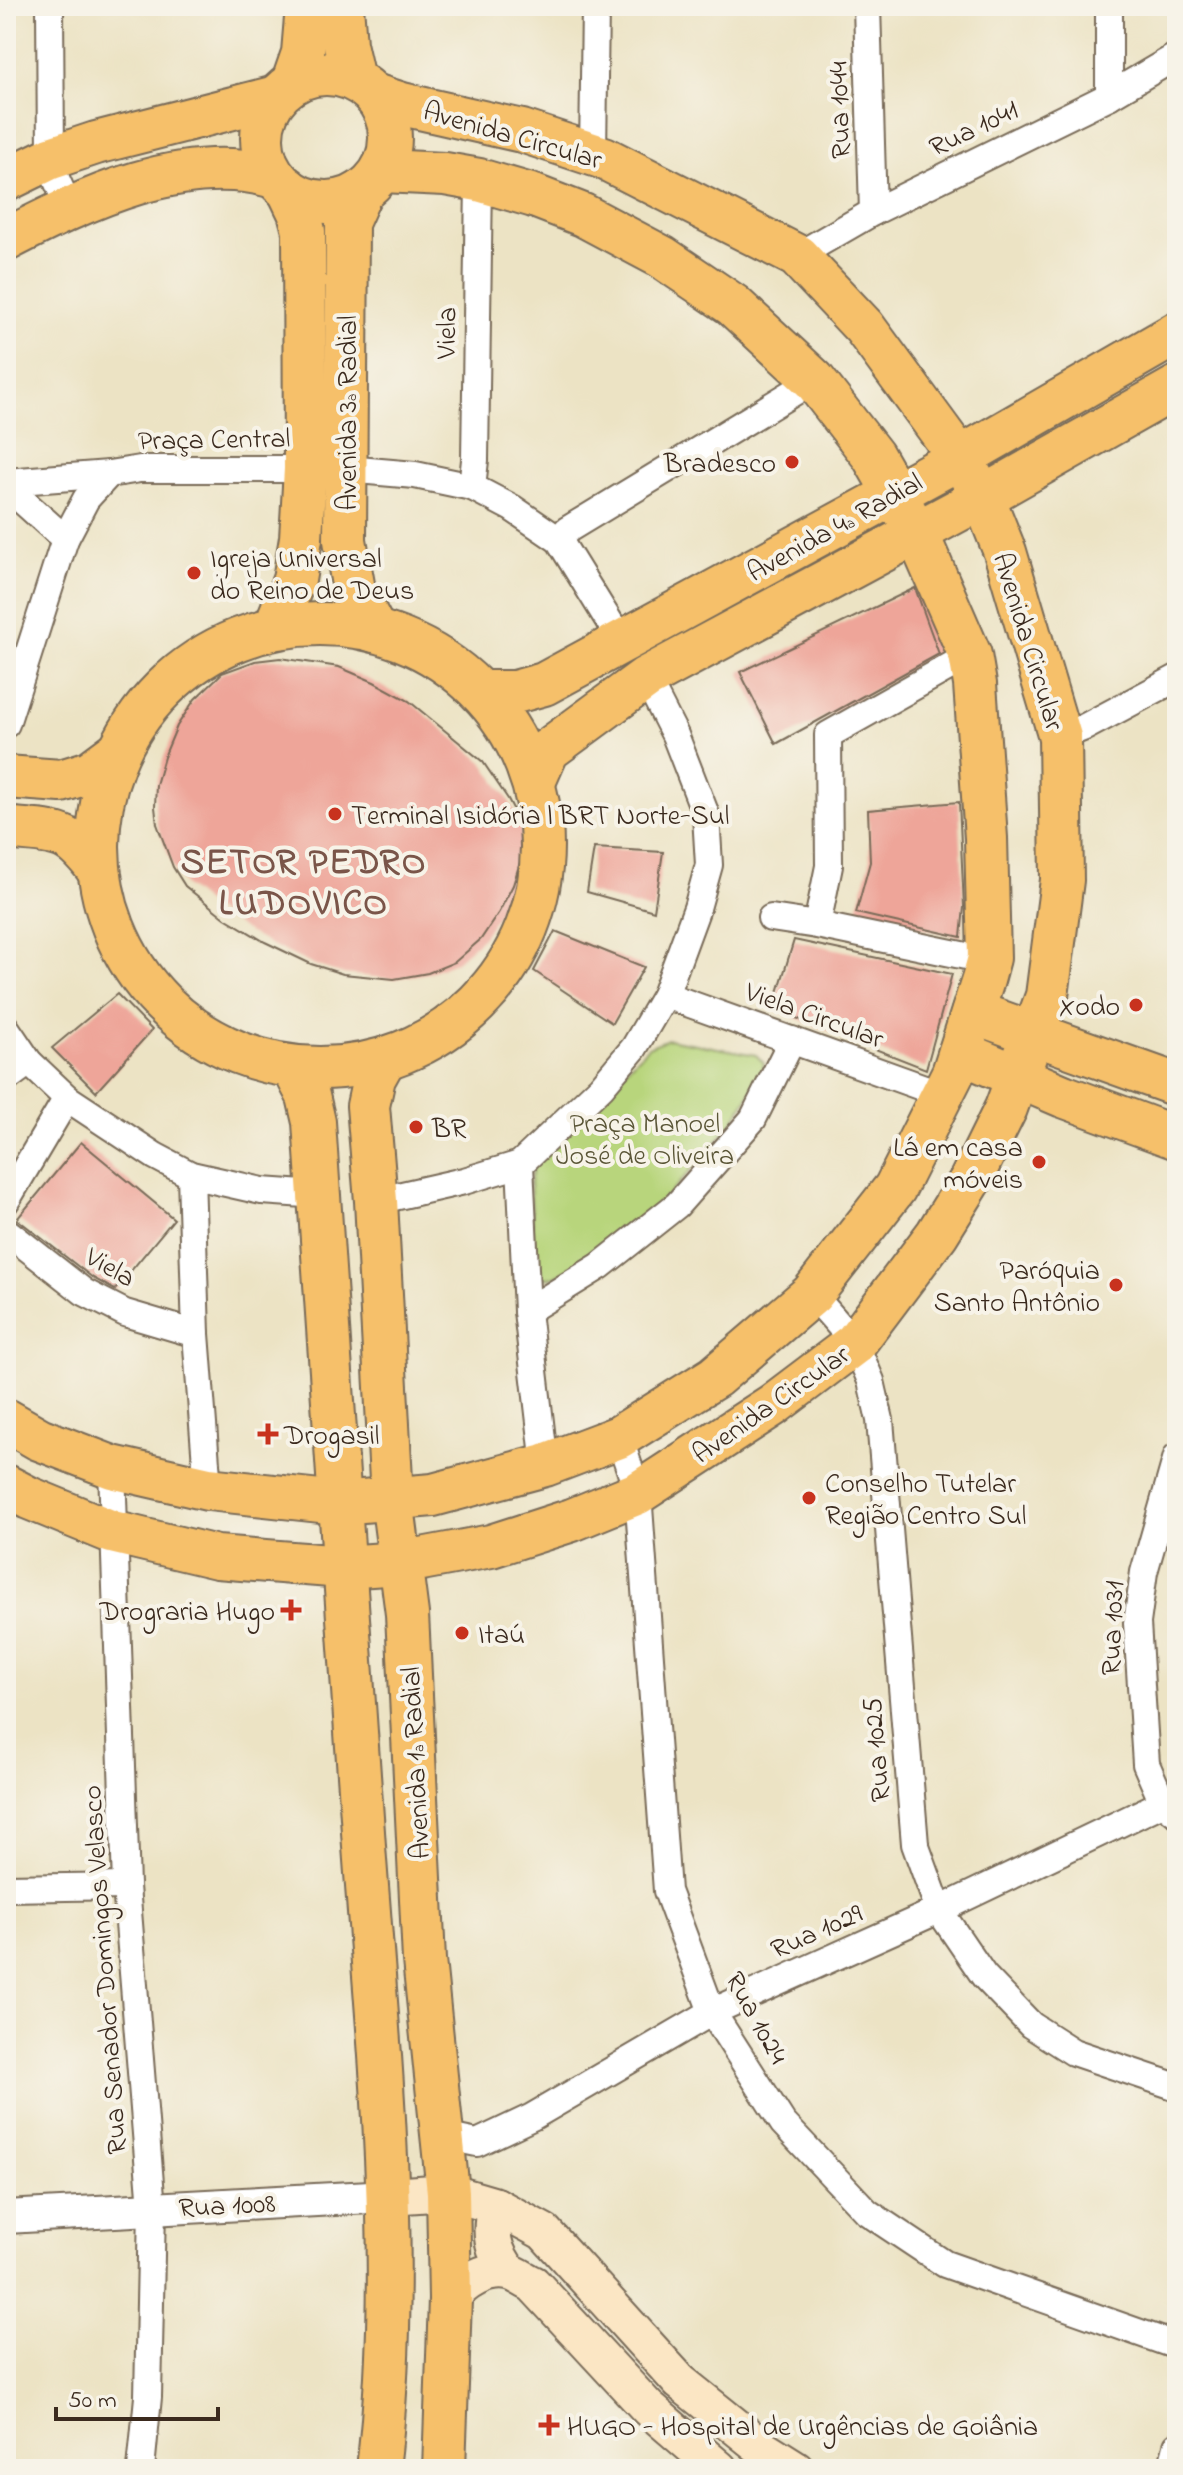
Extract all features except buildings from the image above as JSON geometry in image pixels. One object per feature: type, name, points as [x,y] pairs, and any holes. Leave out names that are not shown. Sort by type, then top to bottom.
[{"type":"main road","points":[[281,183],[267,163],[262,138],[263,124],[303,53],[307,6]]},
{"type":"main road","points":[[6,240],[69,208],[135,185],[204,170],[234,168],[281,183],[305,198],[324,202],[343,200],[372,182],[388,158],[391,134],[384,109],[364,87],[345,44],[342,6]]},
{"type":"main road","points":[[6,180],[51,158],[284,90],[312,75],[333,73],[364,87]]},
{"type":"main road","name":"Avenida Circular","points":[[6,1486],[112,1532],[217,1557],[343,1567],[400,1563],[491,1546],[572,1520],[638,1493],[773,1405],[855,1343],[937,1234],[953,1207],[994,1132],[1047,996],[1062,880],[1060,737],[1005,552],[983,497],[960,458],[864,327],[797,256],[599,155],[522,131],[402,104],[364,87]]},
{"type":"main road","points":[[583,215],[599,155]]},
{"type":"main road","name":"Avenida Circular","points":[[6,1420],[39,1439],[112,1467],[208,1489],[339,1503],[433,1495],[545,1465],[619,1437],[715,1377],[812,1294],[895,1188],[944,1095],[989,958],[986,838],[975,684],[970,655],[916,531],[895,492],[873,456],[814,380],[733,305],[662,257],[583,215],[479,180],[420,172],[372,182]]},
{"type":"main road","name":"Avenida 3ª Radial","points":[[372,182],[347,223],[345,540],[354,590],[375,631]]},
{"type":"main road","name":"Avenida 3ª Radial","points":[[275,627],[294,580],[301,538],[305,469],[304,231],[299,212],[281,183]]},
{"type":"main road","name":"Avenida 4ª Radial","points":[[482,692],[515,692],[544,684],[960,458],[1177,333]]},
{"type":"main road","name":"Avenida 4ª Radial","points":[[534,782],[548,750],[646,678],[983,497],[1177,387]]},
{"type":"main road","points":[[322,624],[375,631],[432,654],[482,692],[518,747],[534,782],[544,839],[534,912],[501,977],[450,1028],[384,1060],[336,1068],[293,1067],[222,1046],[161,1002],[118,941],[98,870],[98,808],[117,752],[151,699],[199,658],[275,627],[322,624]]},
{"type":"main road","points":[[6,777],[61,781],[90,772],[117,752]]},
{"type":"main road","points":[[6,828],[61,835],[82,849],[98,870]]},
{"type":"main road","points":[[973,1012],[1177,1085]]},
{"type":"main road","points":[[960,1052],[1177,1138]]},
{"type":"main road","name":"Avenida 1ª Radial","points":[[384,1060],[374,1078],[368,1106],[392,1499],[407,1614],[424,1960],[448,2192],[450,2299],[444,2469]]},
{"type":"main road","name":"Avenida 1ª Radial","points":[[293,1067],[308,1096],[314,1122],[389,2196],[387,2389],[378,2469]]},
{"type":"main road","points":[[448,2192],[496,2206],[544,2232],[680,2382],[761,2447],[796,2469]]},
{"type":"main road","name":"Rua 1008","points":[[389,2196],[448,2192]]},
{"type":"main road","points":[[496,2206],[491,2223],[492,2241],[498,2258],[509,2272],[533,2284],[648,2408],[719,2469]]},
{"type":"main road","points":[[450,2299],[461,2285],[484,2273],[509,2272]]},
{"type":"main road","points":[[743,2469],[753,2465],[767,2469]]},
{"type":"street","points":[[50,6],[51,158],[54,174],[69,208]]},
{"type":"street","points":[[595,6],[599,155]]},
{"type":"street","name":"Rua 1044","points":[[867,6],[873,212]]},
{"type":"street","points":[[1109,6],[1109,96]]},
{"type":"street","name":"Rua 1041","points":[[797,256],[873,212],[1109,96],[1177,56]]},
{"type":"street","name":"Viela","points":[[472,487],[479,180]]},
{"type":"street","points":[[559,540],[567,530],[814,380]]},
{"type":"street","name":"Praça Central","points":[[6,724],[65,539],[86,499],[109,474],[140,469],[305,469]]},
{"type":"street","points":[[346,469],[415,475],[472,487],[512,508],[559,540],[622,642]]},
{"type":"street","points":[[6,484],[109,474]]},
{"type":"street","points":[[6,484],[65,539]]},
{"type":"street","points":[[817,925],[829,866],[828,735],[970,655]]},
{"type":"street","points":[[376,1201],[464,1181],[520,1164],[601,1087],[634,1048],[665,995],[697,908],[709,865],[706,815],[675,735],[646,678]]},
{"type":"street","points":[[1060,737],[1177,678]]},
{"type":"street","points":[[771,918],[989,958]]},
{"type":"street","name":"Viela Circular","points":[[665,995],[944,1095]]},
{"type":"street","points":[[6,1028],[29,1062],[67,1098],[113,1130],[191,1175],[262,1191],[319,1195]]},
{"type":"street","points":[[527,1311],[600,1266],[677,1205],[753,1119],[792,1040]]},
{"type":"street","points":[[6,1079],[29,1062]]},
{"type":"street","points":[[6,1201],[67,1098]]},
{"type":"street","points":[[520,1164],[527,1311],[545,1465]]},
{"type":"street","points":[[191,1175],[196,1334],[208,1489]]},
{"type":"street","name":"Viela","points":[[6,1231],[84,1292],[125,1313],[196,1334]]},
{"type":"street","name":"Rua 1025","points":[[812,1294],[855,1343],[871,1381],[880,1420],[915,1844],[939,1910],[984,1976],[1031,2025],[1073,2052],[1177,2087]]},
{"type":"street","name":"Rua 1024","points":[[619,1437],[638,1493],[667,1891],[712,2012],[783,2123],[867,2212],[945,2264],[1177,2346]]},
{"type":"street","name":"Rua 1031","points":[[1172,1804],[1146,1764],[1137,1623],[1144,1572],[1177,1456]]},
{"type":"street","name":"Rua Senador Domingos Velasco","points":[[112,1467],[126,1886],[152,2208],[148,2397],[141,2469]]},
{"type":"street","name":"Rua 1029","points":[[443,2136],[477,2143],[532,2117],[712,2012],[1172,1804]]},
{"type":"street","points":[[6,1888],[126,1886]]},
{"type":"street","name":"Rua 1008","points":[[6,2217],[389,2196]]},
{"type":"street","points":[[1171,2469],[1177,2446]]},
{"type":"green space","name":"Praça Manoel José de Oliveira","points":[[668,1039],[756,1055],[764,1063],[762,1074],[733,1122],[662,1203],[584,1261],[554,1277],[545,1278],[536,1272],[530,1183],[535,1160],[648,1047]]},
{"type":"place","name":"Bradesco","points":[[792,462]]},
{"type":"place","name":"Igreja Universal do Reino de Deus","points":[[194,573]]},
{"type":"place","name":"Terminal Isidória | BRT Norte-Sul","points":[[335,814]]},
{"type":"place","name":"Xodo","points":[[1136,1005]]},
{"type":"place","name":"BR","points":[[416,1127]]},
{"type":"place","name":"Lá em casa móveis","points":[[1039,1162]]},
{"type":"place","name":"Paróquia Santo Antônio","points":[[1116,1285]]},
{"type":"place","name":"Drogasil","points":[[268,1434]]},
{"type":"place","name":"Conselho Tutelar Região Centro Sul","points":[[809,1498]]},
{"type":"place","name":"Drograria Hugo","points":[[291,1610]]},
{"type":"place","name":"Itaú","points":[[462,1633]]},
{"type":"place","name":"HUGO - Hospital de Urgências de Goiânia","points":[[549,2425]]},
{"type":"district","name":"SETOR PEDRO LUDOVICO","points":[[304,880]]}]
